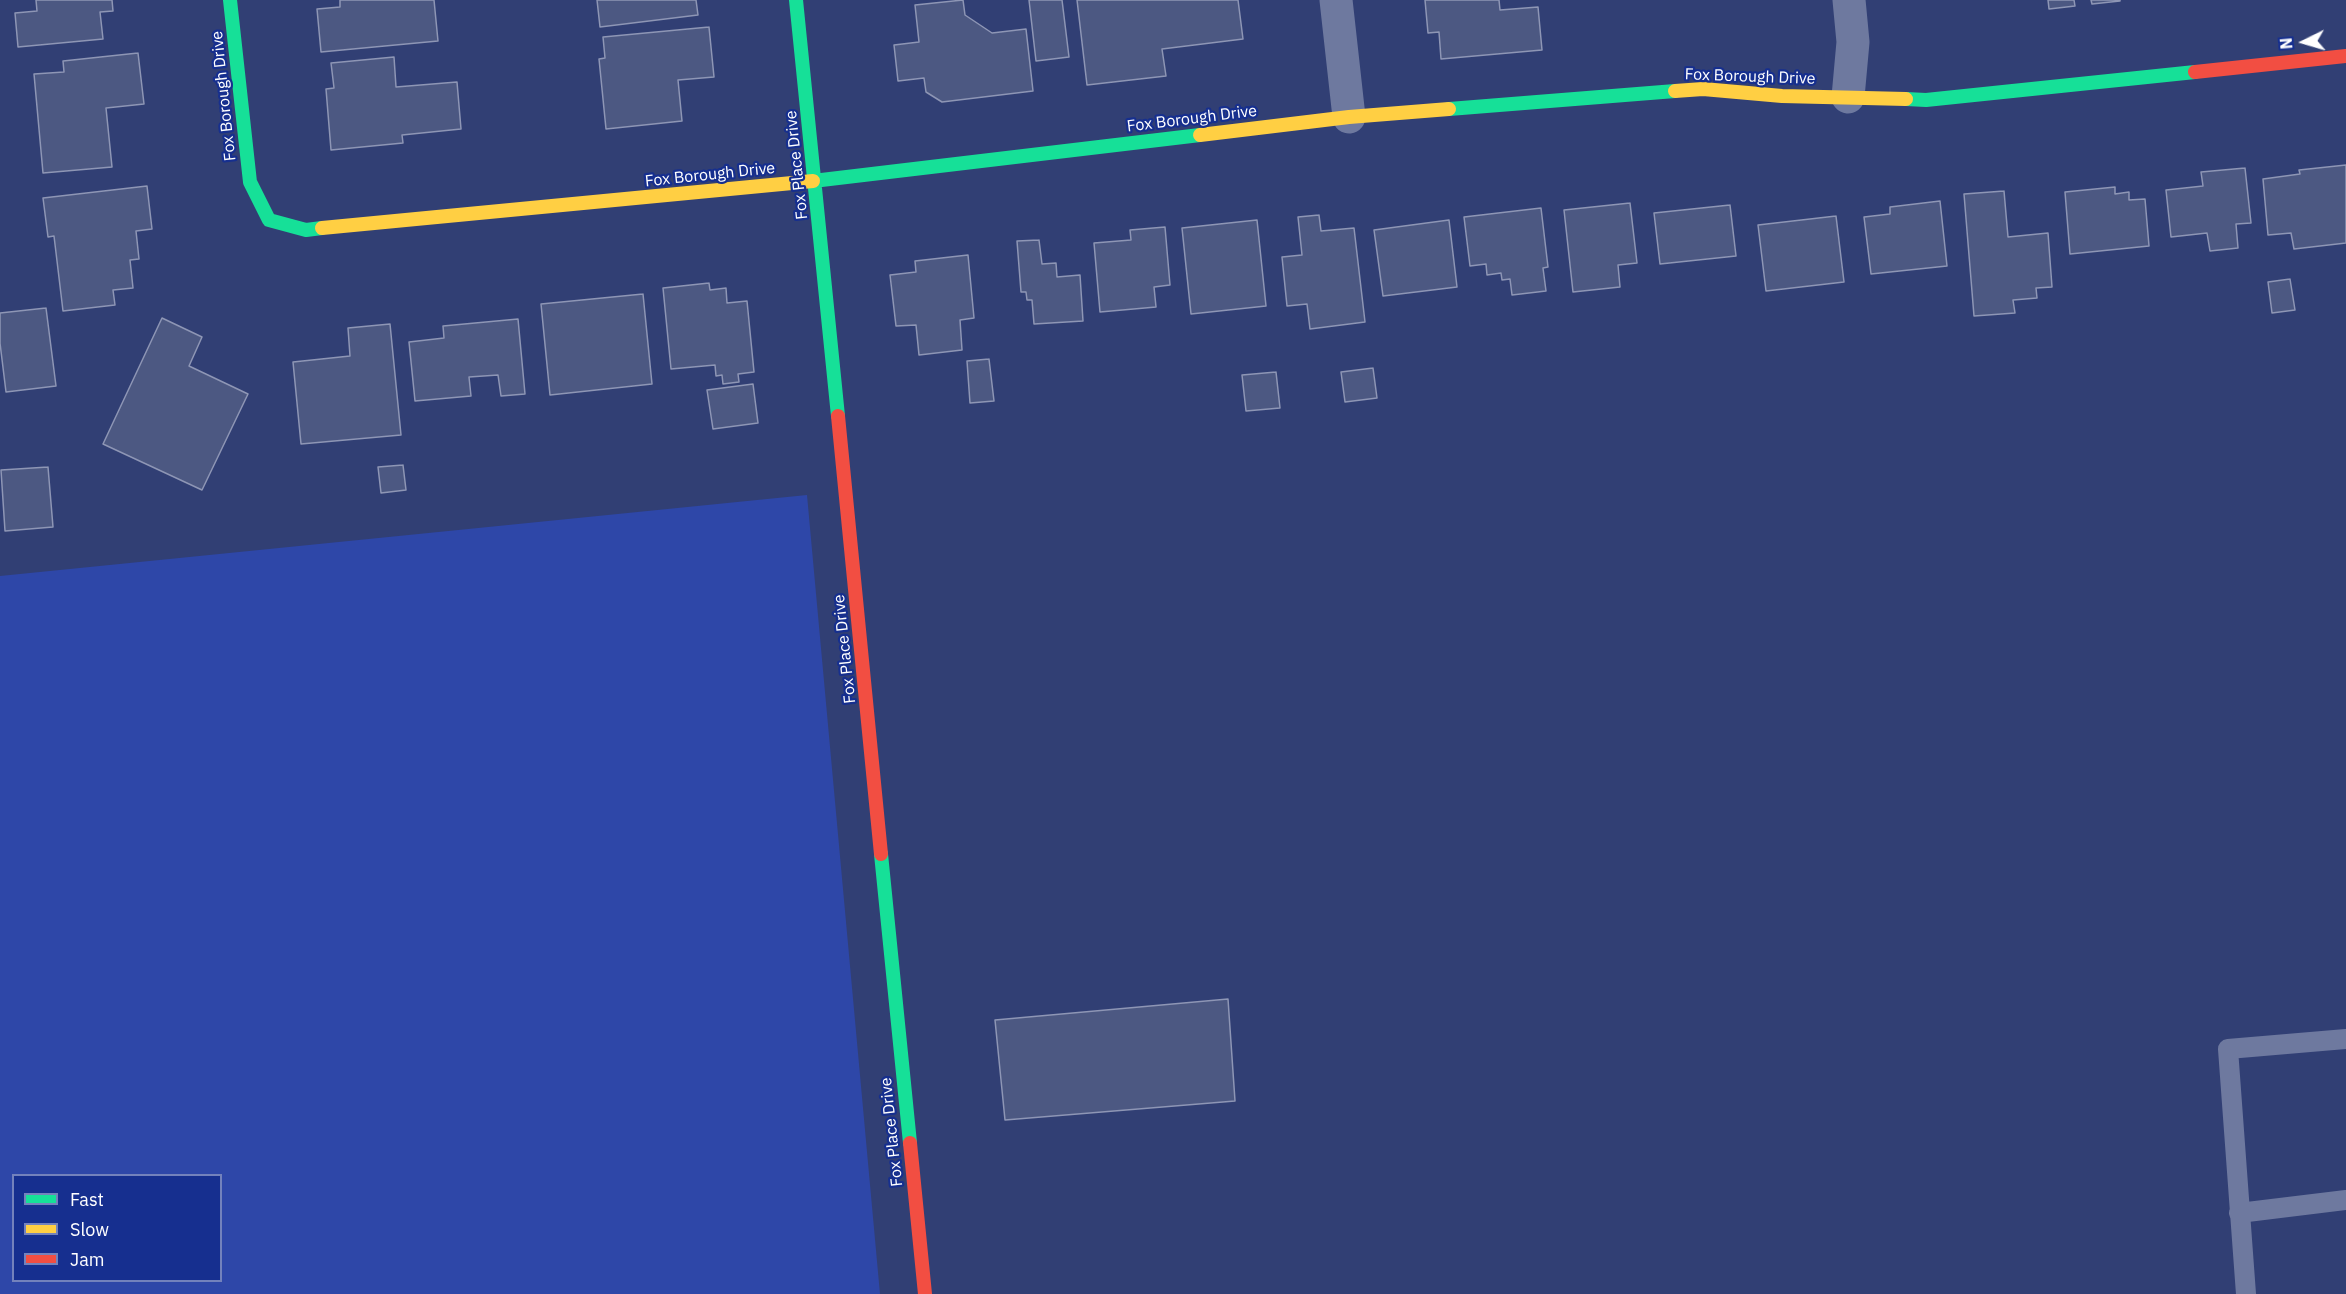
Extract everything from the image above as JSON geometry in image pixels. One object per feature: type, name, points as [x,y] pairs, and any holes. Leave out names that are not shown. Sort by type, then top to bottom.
[{"type":"street","name":"Fox Borough Drive","points":[[230,0],[250,182],[269,220],[306,230],[815,181],[1349,117],[1703,88],[1782,96],[1926,100],[2346,56]]},
{"type":"street","name":"Fox Place Drive","points":[[796,0],[925,1294]]},
{"type":"street","points":[[1336,0],[1349,117]]},
{"type":"street","points":[[1848,97],[1853,42],[1849,0]]},
{"type":"lane","points":[[2246,1294],[2228,1049],[2346,1040]]},
{"type":"lane","points":[[2239,1213],[2346,1200]]},
{"type":"shaded area","points":[[807,495],[880,1294],[0,1294],[0,576]]},
{"type":"building","points":[[36,0],[112,0],[113,11],[100,12],[103,39],[18,47],[15,13],[37,11]]},
{"type":"building","points":[[340,0],[434,0],[438,41],[321,52],[317,9],[340,7]]},
{"type":"building","points":[[597,0],[696,0],[698,15],[600,27]]},
{"type":"building","points":[[963,0],[965,15],[992,33],[1026,29],[1033,91],[942,102],[926,92],[924,78],[898,81],[894,45],[919,42],[915,5]]},
{"type":"building","points":[[1029,0],[1062,0],[1069,57],[1036,61]]},
{"type":"building","points":[[1077,0],[1238,0],[1243,39],[1162,49],[1166,76],[1087,85]]},
{"type":"building","points":[[1425,0],[1499,0],[1500,10],[1538,7],[1542,50],[1441,59],[1439,32],[1428,33]]},
{"type":"building","points":[[2048,0],[2074,0],[2075,6],[2049,9]]},
{"type":"building","points":[[2091,0],[2120,0],[2120,1],[2092,4]]},
{"type":"building","points":[[709,27],[714,77],[678,80],[682,121],[606,129],[599,59],[605,58],[603,37]]},
{"type":"building","points":[[138,53],[144,104],[106,108],[112,167],[43,173],[34,74],[64,72],[63,61]]},
{"type":"building","points":[[394,57],[396,87],[457,82],[461,129],[402,135],[403,143],[331,150],[326,89],[334,88],[331,63]]},
{"type":"building","points":[[2346,165],[2346,243],[2294,249],[2291,233],[2268,235],[2263,179],[2300,174],[2299,170]]},
{"type":"building","points":[[2245,168],[2251,223],[2236,224],[2238,248],[2210,251],[2207,233],[2171,237],[2166,190],[2203,186],[2201,172]]},
{"type":"building","points":[[147,186],[152,229],[136,231],[139,259],[130,260],[133,288],[113,290],[115,305],[63,311],[54,236],[48,237],[43,198]]},
{"type":"building","points":[[2115,187],[2115,194],[2129,192],[2129,200],[2145,199],[2149,246],[2070,254],[2065,192]]},
{"type":"building","points":[[2004,191],[2008,237],[2048,233],[2052,287],[2036,288],[2037,298],[2013,300],[2015,313],[1974,316],[1964,194]]},
{"type":"building","points":[[1940,201],[1947,266],[1871,274],[1864,217],[1890,214],[1890,207]]},
{"type":"building","points":[[1630,203],[1637,263],[1618,265],[1620,287],[1573,292],[1564,210]]},
{"type":"building","points":[[1730,205],[1736,256],[1660,264],[1654,213]]},
{"type":"building","points":[[1541,208],[1548,267],[1543,268],[1546,291],[1512,295],[1510,279],[1502,280],[1501,273],[1487,275],[1486,264],[1470,266],[1464,217]]},
{"type":"building","points":[[1319,215],[1321,231],[1354,228],[1365,322],[1310,329],[1307,304],[1287,306],[1282,257],[1302,255],[1298,217]]},
{"type":"building","points":[[1836,216],[1844,282],[1766,291],[1758,225]]},
{"type":"building","points":[[1257,220],[1266,306],[1191,314],[1182,228]]},
{"type":"building","points":[[1449,220],[1457,287],[1383,296],[1374,230]]},
{"type":"building","points":[[1165,227],[1170,285],[1154,287],[1156,307],[1100,312],[1094,243],[1131,240],[1130,230]]},
{"type":"building","points":[[1039,240],[1042,264],[1056,263],[1057,277],[1080,275],[1083,321],[1034,324],[1032,300],[1027,300],[1026,292],[1021,292],[1017,241]]},
{"type":"building","points":[[968,255],[974,318],[960,320],[962,350],[919,355],[916,325],[896,326],[890,275],[916,272],[915,261]]},
{"type":"building","points":[[2290,279],[2295,310],[2272,313],[2268,282]]},
{"type":"building","points":[[709,283],[710,290],[726,288],[727,303],[747,301],[754,372],[738,374],[739,382],[723,384],[722,375],[716,376],[715,365],[671,369],[663,288]]},
{"type":"building","points":[[643,294],[652,384],[550,395],[541,304]]},
{"type":"building","points":[[46,308],[56,386],[6,392],[0,343],[0,313]]},
{"type":"building","points":[[162,318],[202,337],[189,366],[248,394],[202,490],[103,444]]},
{"type":"building","points":[[518,319],[525,394],[501,396],[498,375],[469,377],[471,396],[415,401],[409,342],[444,338],[443,326]]},
{"type":"building","points":[[390,324],[401,435],[301,444],[293,362],[350,356],[348,328]]},
{"type":"building","points":[[989,359],[994,401],[970,403],[967,361]]},
{"type":"building","points":[[1373,368],[1377,398],[1345,402],[1341,372]]},
{"type":"building","points":[[1276,372],[1280,408],[1246,411],[1242,375]]},
{"type":"building","points":[[753,384],[758,423],[713,429],[707,390]]},
{"type":"building","points":[[403,465],[406,490],[381,493],[378,467]]},
{"type":"building","points":[[48,467],[53,527],[5,531],[1,470]]},
{"type":"building","points":[[1228,999],[1235,1101],[1005,1120],[995,1020]]},
{"type":"traffic: fast","points":[[230,0],[250,182],[269,220],[306,230],[322,228]]},
{"type":"traffic: fast","points":[[796,0],[838,416]]},
{"type":"traffic: fast","points":[[1906,99],[1926,100],[2195,72]]},
{"type":"traffic: fast","points":[[1449,109],[1675,91]]},
{"type":"traffic: fast","points":[[813,181],[1200,135]]},
{"type":"traffic: fast","points":[[881,854],[910,1143]]},
{"type":"traffic: slow","points":[[1675,91],[1703,89],[1782,96],[1906,99]]},
{"type":"traffic: slow","points":[[1200,135],[1349,117],[1449,109]]},
{"type":"traffic: slow","points":[[322,228],[813,181]]},
{"type":"traffic: jam","points":[[2195,72],[2346,56]]},
{"type":"traffic: jam","points":[[838,416],[881,854]]},
{"type":"traffic: jam","points":[[910,1143],[925,1294]]}]
